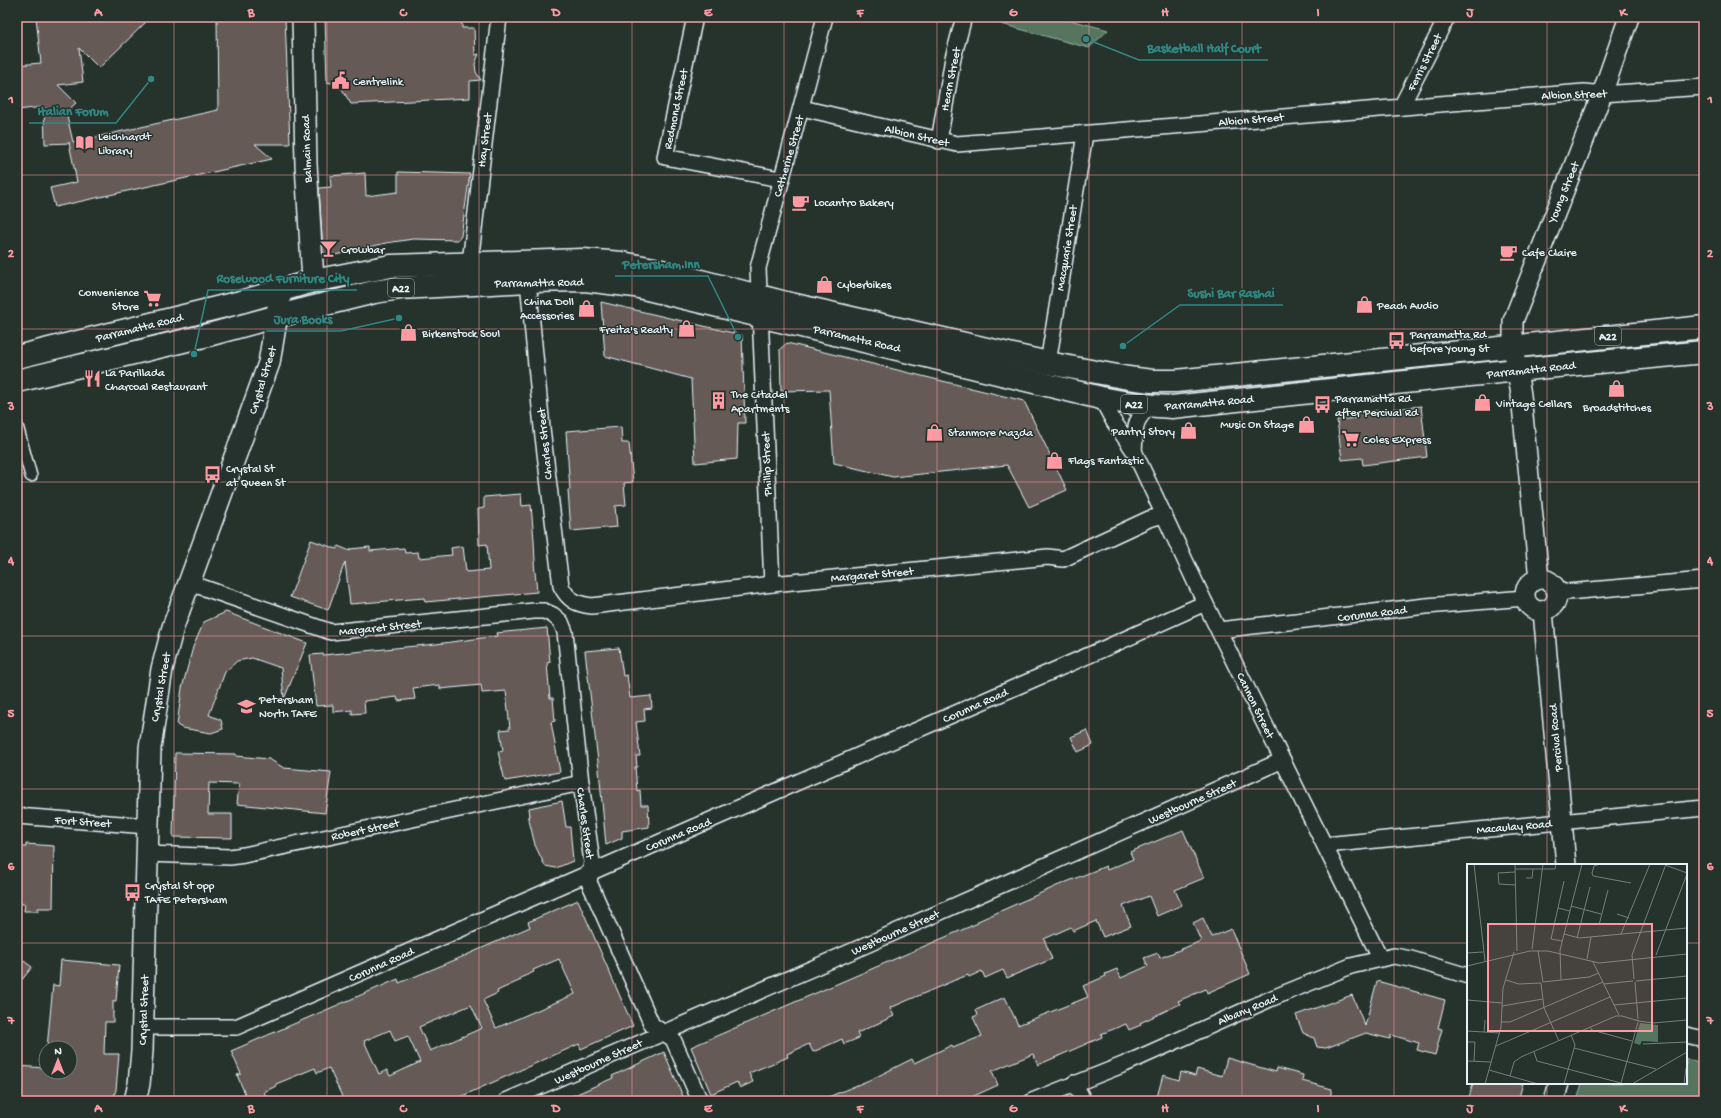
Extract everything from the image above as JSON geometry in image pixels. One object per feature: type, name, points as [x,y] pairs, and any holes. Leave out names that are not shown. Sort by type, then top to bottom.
[{"type":"highway","name":"Parramatta Road","points":[[17,357],[237,303],[313,281],[390,266],[583,260],[622,262],[759,306],[1100,398],[1128,404],[1151,406],[1172,407],[1517,370],[1704,352]]},
{"type":"highway","name":"Parramatta Road","points":[[17,381],[212,334],[374,292],[401,288],[528,281],[585,280],[635,286],[759,306],[1048,363],[1152,381],[1176,381],[1704,327]]},
{"type":"main road","name":"Balmain Road","points":[[303,17],[306,164],[313,281]]},
{"type":"main road","name":"Crystal Street","points":[[135,1101],[141,1067],[143,1027],[150,748],[162,669],[168,637],[190,583],[269,363],[278,316],[281,290]]},
{"type":"street","name":"Hay Street","points":[[470,263],[499,17]]},
{"type":"street","name":"Redmond Street","points":[[695,17],[665,157],[780,179]]},
{"type":"street","name":"Catherine Street","points":[[759,306],[758,268],[780,179],[802,108],[825,17]]},
{"type":"street","name":"Hearn Street","points":[[939,141],[953,58],[964,17]]},
{"type":"street","name":"Ferris Street","points":[[1401,107],[1447,17]]},
{"type":"street","name":"Young Street","points":[[1517,370],[1513,346],[1513,321],[1602,94],[1629,17]]},
{"type":"street","name":"Albion Street","points":[[802,108],[957,144],[1584,92],[1602,94],[1704,87]]},
{"type":"street","name":"Macquarie Street","points":[[1048,363],[1085,134]]},
{"type":"street","name":"Charles Street","points":[[528,281],[542,428],[560,580],[566,596],[573,602]]},
{"type":"street","name":"Phillip Street","points":[[759,306],[772,584]]},
{"type":"street","points":[[1517,370],[1539,580]]},
{"type":"street","name":"Cannon Street","points":[[1100,398],[1134,451],[1205,603],[1380,958]]},
{"type":"street","name":"Cannon Street","points":[[1134,451],[1136,423],[1141,414],[1151,406]]},
{"type":"street","points":[[17,426],[31,476]]},
{"type":"street","name":"Margaret Street","points":[[573,602],[581,605],[592,606],[772,584],[1048,558],[1063,559],[1149,519],[1164,515]]},
{"type":"street","points":[[1539,580],[1545,580],[1551,583],[1556,593],[1553,606],[1543,611],[1531,608],[1527,604],[1525,598],[1528,586],[1539,580]]},
{"type":"street","points":[[1556,593],[1704,580]]},
{"type":"street","name":"Margaret Street","points":[[190,583],[331,632],[534,611],[544,611],[553,615]]},
{"type":"street","name":"Corunna Road","points":[[1219,630],[1426,606],[1525,598]]},
{"type":"street","name":"Corunna Road","points":[[143,1027],[236,1027],[1089,656],[1205,603]]},
{"type":"street","name":"Percival Road","points":[[1543,611],[1566,864]]},
{"type":"street","name":"Charles Street","points":[[553,615],[561,622],[565,632],[581,783],[592,862],[589,882],[652,1025],[673,1039],[700,1101]]},
{"type":"street","name":"Westbourne Street","points":[[506,1101],[929,917],[1283,760]]},
{"type":"street","name":"Robert Street","points":[[147,854],[230,857],[244,855],[581,783]]},
{"type":"street","name":"Macaulay Road","points":[[1325,844],[1704,808]]},
{"type":"street","name":"Fort Street","points":[[17,816],[148,826]]},
{"type":"street","name":"Albany Road","points":[[1032,1101],[1125,1064],[1270,999],[1351,966],[1380,958],[1394,956],[1411,959],[1467,976]]},
{"type":"street","points":[[1687,1035],[1704,1039]]},
{"type":"street","points":[[1074,1083],[1084,1101]]},
{"type":"street","points":[[1554,1101],[1559,1084]]},
{"type":"green space","points":[[984,17],[1059,17],[1108,30],[1089,48],[983,19]]},
{"type":"green space","points":[[1687,1059],[1704,1063],[1704,1101],[1577,1101],[1582,1084],[1687,1084]]},
{"type":"building","points":[[36,17],[151,17],[99,68],[79,48],[83,82],[58,85],[76,103],[66,112],[73,142],[218,110],[217,17],[285,17],[290,144],[255,144],[272,159],[55,207],[50,188],[77,182],[69,143],[45,144],[44,107],[17,110],[17,65],[41,63]]},
{"type":"building","points":[[325,17],[462,17],[462,28],[474,28],[475,55],[479,54],[475,64],[476,72],[481,80],[470,81],[470,98],[351,104],[342,89],[335,84],[327,82]]},
{"type":"building","points":[[398,172],[470,174],[461,236],[458,240],[413,239],[386,243],[327,257],[323,255],[319,188],[331,187],[330,176],[365,173],[366,196],[398,192]]},
{"type":"building","name":"The Citadel Apartments","points":[[601,302],[742,335],[745,423],[738,423],[737,459],[695,463],[691,379],[605,356]]},
{"type":"building","name":"Stanmore Mazda","points":[[787,343],[1024,401],[1067,490],[1029,507],[1007,465],[893,477],[834,463],[829,390],[781,391],[780,349]]},
{"type":"building","points":[[1421,406],[1427,457],[1363,465],[1362,458],[1342,460],[1337,420],[1357,418],[1356,413]]},
{"type":"building","points":[[621,427],[622,443],[629,443],[633,482],[624,483],[626,505],[615,506],[617,527],[571,531],[566,431]]},
{"type":"building","points":[[521,494],[522,506],[531,505],[537,592],[425,602],[424,598],[350,604],[345,562],[328,610],[290,597],[311,540],[337,549],[338,546],[350,551],[350,549],[370,547],[370,551],[404,548],[405,553],[418,552],[419,558],[452,555],[451,548],[463,546],[466,572],[489,570],[487,544],[479,545],[478,509],[484,508],[484,497]]},
{"type":"building","points":[[226,612],[307,643],[284,699],[281,668],[252,658],[237,661],[225,672],[209,715],[221,720],[223,729],[211,733],[182,728],[177,725],[182,688],[193,647],[204,622]]},
{"type":"building","points":[[547,628],[550,662],[547,663],[550,698],[553,698],[555,721],[551,722],[560,772],[505,781],[498,752],[503,751],[500,730],[510,729],[506,691],[482,693],[481,685],[440,689],[440,685],[413,688],[415,699],[398,701],[397,697],[364,701],[365,713],[352,714],[352,710],[333,712],[333,705],[316,706],[310,655],[436,644],[497,636],[496,633]]},
{"type":"building","points":[[619,648],[623,676],[627,675],[630,698],[651,696],[652,708],[644,709],[645,721],[636,722],[640,756],[636,756],[637,767],[635,767],[637,791],[640,790],[641,805],[648,805],[649,827],[622,831],[622,838],[606,845],[585,651]]},
{"type":"building","points":[[1087,730],[1093,745],[1078,752],[1071,737]]},
{"type":"building","points":[[175,753],[236,754],[236,756],[269,759],[284,768],[331,772],[325,813],[237,804],[239,784],[209,783],[208,814],[232,814],[232,838],[173,837]]},
{"type":"building","points":[[562,801],[566,827],[570,827],[573,861],[556,868],[545,866],[535,845],[528,816],[530,816],[529,808]]},
{"type":"building","points":[[1183,830],[1204,878],[1175,890],[1182,905],[1157,916],[1149,896],[1123,906],[1131,926],[1103,937],[1096,921],[1073,931],[1071,927],[1044,939],[1052,959],[1007,978],[1003,970],[985,978],[982,971],[969,977],[968,975],[955,980],[890,1008],[894,1016],[857,1033],[859,1038],[844,1044],[842,1039],[813,1052],[809,1044],[787,1054],[788,1057],[749,1073],[753,1082],[740,1088],[737,1082],[711,1094],[691,1047],[978,923],[978,921],[1059,885],[1106,866],[1107,870],[1133,859],[1130,852]]},
{"type":"building","points":[[26,844],[54,846],[53,908],[38,908],[38,911],[24,911],[25,904],[17,904],[17,847],[26,847]]},
{"type":"building","points":[[578,900],[633,1026],[581,1049],[579,1044],[451,1101],[344,1101],[329,1068],[317,1073],[315,1068],[276,1084],[276,1086],[264,1092],[267,1098],[259,1101],[248,1101],[237,1075],[241,1074],[231,1051],[398,979],[399,983],[455,960],[530,927],[528,922]],"holes":[[[559,959],[575,994],[496,1028],[483,1000],[498,993],[497,991],[521,980],[520,978],[534,972],[533,970]],[[471,1005],[482,1028],[430,1051],[419,1027]],[[390,1030],[395,1041],[408,1036],[420,1062],[390,1076],[387,1070],[379,1074],[364,1041]]]},
{"type":"building","points":[[1203,918],[1212,937],[1231,929],[1250,974],[1207,993],[1206,989],[1178,1001],[1180,1004],[1140,1023],[1141,1025],[1129,1030],[1126,1024],[1101,1034],[1102,1037],[1038,1065],[1033,1054],[992,1071],[998,1085],[963,1101],[819,1101],[874,1078],[912,1059],[914,1063],[952,1045],[953,1048],[982,1036],[973,1017],[978,1015],[976,1010],[1005,997],[1018,1025],[1088,997],[1083,986],[1106,976],[1105,974],[1117,969],[1121,978],[1148,966],[1144,958],[1158,953],[1160,958],[1201,941],[1193,923]]},
{"type":"building","points":[[17,956],[32,967],[17,986]]},
{"type":"building","points":[[61,960],[119,965],[116,1001],[113,1001],[113,1022],[105,1022],[104,1054],[119,1054],[116,1090],[112,1101],[17,1101],[17,1066],[38,1067],[38,1080],[78,1080],[78,1040],[48,1040],[53,985],[59,986]]},
{"type":"building","points":[[1377,981],[1445,1000],[1438,1028],[1442,1029],[1435,1055],[1417,1050],[1419,1043],[1391,1035],[1390,1039],[1366,1033],[1326,1048],[1317,1047],[1314,1038],[1303,1033],[1296,1015],[1352,995],[1365,1026]]},
{"type":"building","points":[[664,1052],[685,1101],[561,1101],[613,1078],[612,1076]]},
{"type":"building","points":[[1227,1058],[1276,1072],[1277,1068],[1303,1075],[1302,1081],[1332,1089],[1329,1101],[1173,1101],[1157,1097],[1163,1075],[1179,1080],[1181,1072],[1195,1076],[1197,1069],[1222,1076]]},
{"type":"building","points":[[1473,1084],[1523,1084],[1518,1101],[1468,1101]]},
{"type":"place","name":"Basketball Half Court","points":[[1086,39]]},
{"type":"place","name":"Italian Forum","points":[[151,79]]},
{"type":"place","name":"Centrelink","points":[[340,81]]},
{"type":"place","name":"Leichhardt Library","points":[[85,143]]},
{"type":"place","name":"Locantro Bakery","points":[[801,202]]},
{"type":"place","name":"Crowbar","points":[[328,249]]},
{"type":"place","name":"Cafe Claire","points":[[1509,252]]},
{"type":"place","name":"Cyberbikes","points":[[824,284]]},
{"type":"place","name":"Convenience Store","points":[[152,299]]},
{"type":"place","name":"Peach Audio","points":[[1364,305]]},
{"type":"place","name":"China Doll Accessories","points":[[587,308]]},
{"type":"place","name":"Jura Books","points":[[399,318]]},
{"type":"place","name":"Freita's Realty","points":[[686,329]]},
{"type":"place","name":"Birkenstock Soul","points":[[409,333]]},
{"type":"place","name":"Petersham Inn","points":[[738,337]]},
{"type":"place","name":"Parramatta Rd before Young St","points":[[1397,341]]},
{"type":"place","name":"Sushi Bar Rashai","points":[[1123,346]]},
{"type":"place","name":"Rosewood Furniture City","points":[[194,354]]},
{"type":"place","name":"La Parillada Charcoal Restaurant","points":[[92,379]]},
{"type":"place","name":"Broadstitches","points":[[1617,388]]},
{"type":"place","name":"The Citadel Apartments","points":[[718,401]]},
{"type":"place","name":"Vintage Cellars","points":[[1483,403]]},
{"type":"place","name":"Parramatta Rd after Percival Rd","points":[[1322,405]]},
{"type":"place","name":"Music On Stage","points":[[1307,424]]},
{"type":"place","name":"Pantry Story","points":[[1188,431]]},
{"type":"place","name":"Stanmore Mazda","points":[[935,432]]},
{"type":"place","name":"Coles Express","points":[[1350,439]]},
{"type":"place","name":"Flags Fantastic","points":[[1055,460]]},
{"type":"place","name":"Crystal St at Queen St","points":[[213,475]]},
{"type":"place","name":"Petersham North TAFE","points":[[246,706]]},
{"type":"place","name":"Crystal St opp TAFE Petersham","points":[[132,892]]}]
